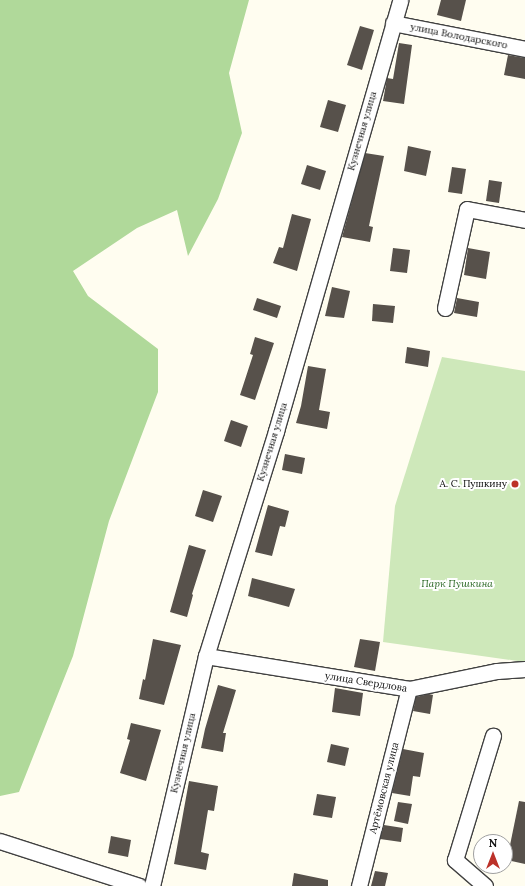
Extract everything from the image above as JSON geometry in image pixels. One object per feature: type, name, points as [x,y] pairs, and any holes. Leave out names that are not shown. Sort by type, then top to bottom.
[{"type":"street","name":"Кузнечная улица","points":[[152,886],[206,656],[276,431],[400,0]]},
{"type":"street","name":"улица Володарского","points":[[393,23],[525,49]]},
{"type":"street","points":[[445,308],[467,209],[525,220]]},
{"type":"street","name":"улица Свердлова","points":[[206,656],[409,689],[497,671],[525,669]]},
{"type":"street","name":"Артёмовская улица","points":[[359,886],[409,689]]},
{"type":"street","points":[[485,886],[455,860],[493,736]]},
{"type":"street","points":[[0,841],[139,886]]},
{"type":"green space","points":[[0,0],[249,0],[229,73],[242,133],[218,199],[188,256],[177,210],[137,228],[73,271],[88,296],[158,349],[158,392],[109,521],[73,656],[19,792],[0,796]]},
{"type":"green space","name":"Парк Пушкина","points":[[442,357],[525,371],[525,662],[383,642],[395,506]]},
{"type":"building","points":[[441,0],[466,0],[461,21],[437,15]]},
{"type":"building","points":[[360,26],[374,30],[362,70],[347,65]]},
{"type":"building","points":[[399,43],[412,45],[404,104],[383,101],[387,78],[393,79]]},
{"type":"building","points":[[508,55],[525,58],[525,79],[504,75]]},
{"type":"building","points":[[328,100],[346,105],[338,132],[320,127]]},
{"type":"building","points":[[408,146],[431,151],[426,176],[404,171]]},
{"type":"building","points":[[365,153],[384,156],[369,226],[373,227],[370,242],[342,237]]},
{"type":"building","points":[[307,165],[326,171],[320,190],[301,184]]},
{"type":"building","points":[[452,167],[466,169],[462,194],[448,192]]},
{"type":"building","points":[[489,180],[502,182],[499,203],[486,201]]},
{"type":"building","points":[[292,214],[311,219],[297,271],[273,263],[279,247],[283,248]]},
{"type":"building","points":[[393,248],[410,250],[407,273],[390,271]]},
{"type":"building","points":[[468,248],[490,252],[486,279],[464,275]]},
{"type":"building","points":[[332,287],[350,291],[344,318],[325,316]]},
{"type":"building","points":[[257,298],[281,306],[277,318],[253,310]]},
{"type":"building","points":[[457,298],[479,302],[477,317],[454,313]]},
{"type":"building","points":[[373,304],[395,306],[393,323],[372,321]]},
{"type":"building","points":[[255,337],[274,343],[255,400],[240,395],[253,355],[250,354]]},
{"type":"building","points":[[407,347],[430,351],[428,367],[405,363]]},
{"type":"building","points":[[308,366],[326,369],[319,410],[330,412],[327,429],[296,423],[301,406]]},
{"type":"building","points":[[231,420],[248,426],[241,447],[224,441]]},
{"type":"building","points":[[285,454],[305,458],[302,474],[282,470]]},
{"type":"building","points":[[203,490],[222,496],[213,522],[195,516]]},
{"type":"building","points":[[268,505],[289,511],[285,527],[280,526],[272,556],[255,552]]},
{"type":"building","points":[[189,545],[206,550],[192,594],[187,617],[170,612]]},
{"type":"building","points":[[252,578],[295,589],[289,607],[248,596]]},
{"type":"building","points":[[153,639],[181,645],[164,705],[139,699],[143,679],[145,680]]},
{"type":"building","points":[[360,639],[380,642],[375,671],[354,667]]},
{"type":"building","points":[[218,685],[236,690],[223,733],[226,733],[223,752],[201,748]]},
{"type":"building","points":[[335,688],[363,693],[360,716],[332,712]]},
{"type":"building","points":[[429,694],[433,695],[430,714],[413,711],[416,697]]},
{"type":"building","points":[[131,723],[161,730],[146,781],[120,773],[130,740],[127,739]]},
{"type":"building","points":[[331,744],[349,748],[345,766],[327,762]]},
{"type":"building","points":[[403,749],[424,753],[420,777],[413,776],[410,796],[392,793]]},
{"type":"building","points":[[189,781],[218,786],[214,811],[208,810],[201,852],[209,854],[206,870],[174,864]]},
{"type":"building","points":[[317,794],[336,797],[332,818],[313,815]]},
{"type":"building","points":[[519,801],[525,802],[525,864],[513,861],[512,834]]},
{"type":"building","points":[[398,802],[412,804],[408,824],[394,821]]},
{"type":"building","points":[[384,825],[403,828],[401,842],[380,839]]},
{"type":"building","points":[[111,836],[131,840],[128,857],[108,853]]},
{"type":"building","points":[[375,871],[388,873],[385,886],[371,886]]},
{"type":"building","points":[[294,873],[328,880],[328,886],[292,886]]},
{"type":"place","name":"А. С. Пушкину","points":[[515,484]]}]
